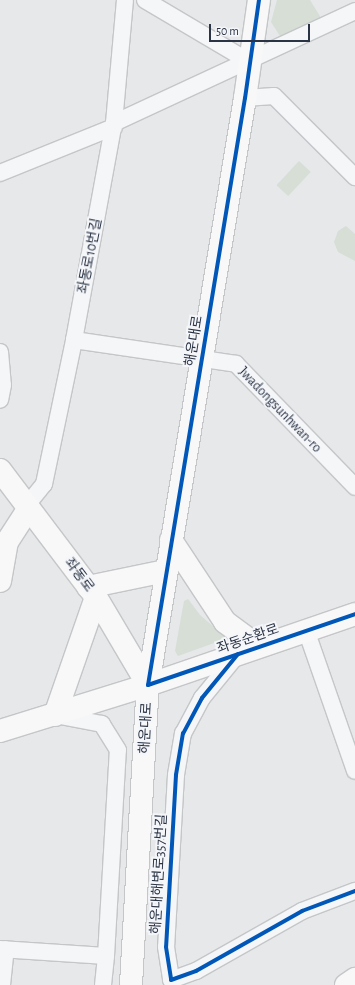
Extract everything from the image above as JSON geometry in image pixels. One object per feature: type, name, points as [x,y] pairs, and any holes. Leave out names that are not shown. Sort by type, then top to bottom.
[{"type":"main road","name":"해운대로","points":[[131,985],[148,685],[165,571],[245,98],[248,61],[259,0]]},
{"type":"main road","name":"좌동로","points":[[0,470],[92,592],[148,685]]},
{"type":"main road","points":[[0,582],[7,542],[28,506]]},
{"type":"main road","points":[[171,540],[225,622],[248,639],[269,643]]},
{"type":"main road","points":[[55,715],[92,592],[165,571]]},
{"type":"main road","name":"좌동순환로","points":[[0,731],[148,685],[355,614]]},
{"type":"main road","points":[[346,985],[355,979]]},
{"type":"street","name":"좌동로10번길","points":[[28,506],[44,484],[74,340],[114,125],[125,0]]},
{"type":"street","points":[[145,0],[248,61]]},
{"type":"street","points":[[0,173],[114,125],[355,11]]},
{"type":"street","points":[[245,98],[274,96],[355,177]]},
{"type":"street","name":"Jwadongsunhwan-ro","points":[[74,340],[236,364],[355,486]]},
{"type":"street","points":[[0,352],[4,385],[0,400]]},
{"type":"street","points":[[306,630],[355,771]]},
{"type":"street","name":"해운대해변로357번길","points":[[238,654],[202,698],[183,733],[176,775],[166,947],[171,983],[196,971],[302,911],[355,891]]},
{"type":"street","points":[[55,715],[102,724],[118,750],[103,985]]},
{"type":"street","points":[[2,985],[3,949],[106,956]]},
{"type":"shaded area","points":[[277,0],[310,0],[321,18],[318,24],[282,39],[271,22]]},
{"type":"shaded area","points":[[299,161],[311,172],[288,196],[276,185]]},
{"type":"shaded area","points":[[346,226],[355,234],[355,261],[338,252],[334,242],[338,231]]},
{"type":"shaded area","points":[[188,599],[200,615],[215,628],[226,633],[228,638],[178,656],[175,651],[184,601]]},
{"type":"cycle path","points":[[259,0],[245,98],[148,685],[355,614]]},
{"type":"cycle path","points":[[238,654],[202,698],[183,733],[176,775],[166,947],[171,980],[196,971],[302,911],[355,891]]}]
